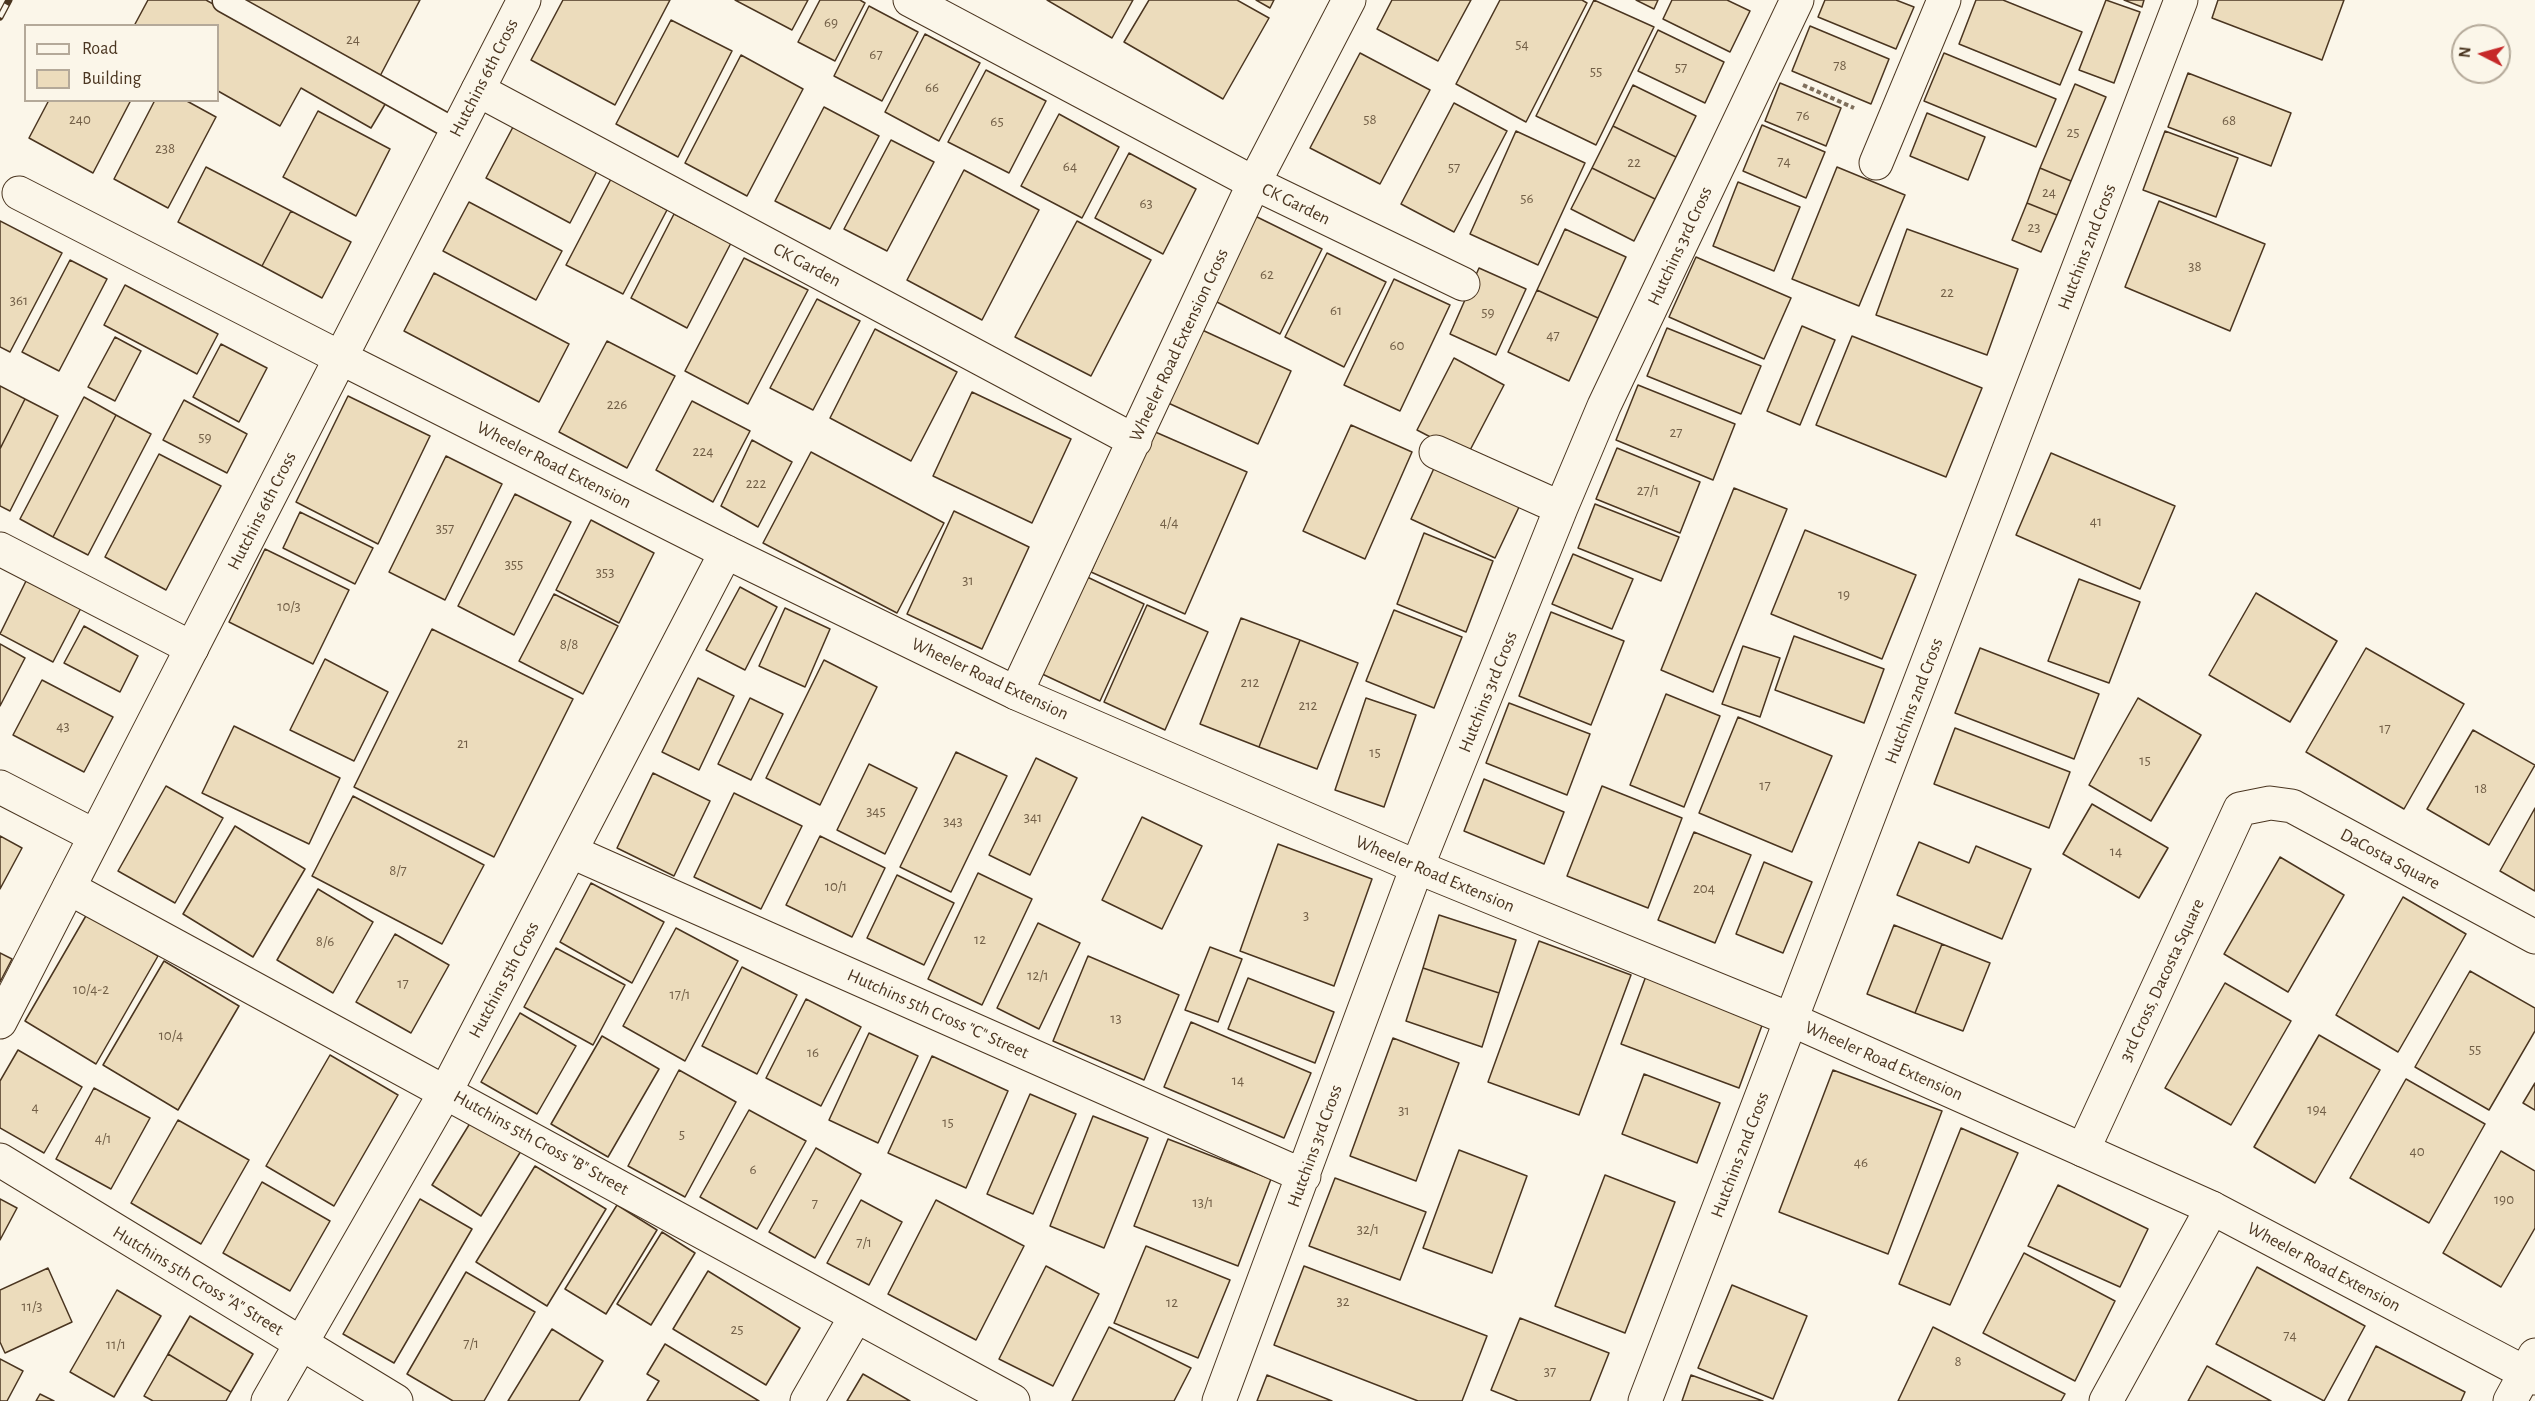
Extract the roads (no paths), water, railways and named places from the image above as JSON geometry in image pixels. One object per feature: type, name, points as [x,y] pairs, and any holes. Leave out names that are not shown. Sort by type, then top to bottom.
[{"type":"street","name":"Hutchins 6th Cross","points":[[0,1022],[524,0]]},
{"type":"street","name":"Wheeler Road Extension Cross","points":[[1016,693],[1254,183],[1349,0]]},
{"type":"street","name":"Hutchins 3rd Cross","points":[[1219,1401],[1417,867],[1561,508],[1604,406],[1797,0]]},
{"type":"street","points":[[1876,163],[1944,0]]},
{"type":"street","name":"Hutchins 2nd Cross","points":[[1645,1401],[2181,0]]},
{"type":"street","name":"CK Garden","points":[[924,3],[1254,183],[1463,284]]},
{"type":"street","name":"CK Garden","points":[[478,90],[1135,441]]},
{"type":"street","name":"Wheeler Road Extension","points":[[19,193],[726,552],[1016,693],[1417,867],[1792,1020],[2212,1208],[2532,1369]]},
{"type":"street","points":[[1436,452],[1561,508]]},
{"type":"street","points":[[0,549],[192,648]]},
{"type":"street","name":"Hutchins 5th Cross","points":[[267,1401],[446,1091],[726,552]]},
{"type":"street","points":[[0,787],[96,836]]},
{"type":"street","name":"DaCosta Square","points":[[2240,809],[2270,803],[2292,807],[2535,937]]},
{"type":"street","name":"3rd Cross, Dacosta Square","points":[[2083,1150],[2240,809]]},
{"type":"street","name":"Hutchins 5th Cross \"C\" Street","points":[[572,852],[1304,1176]]},
{"type":"street","name":"Hutchins 5th Cross \"B\" Street","points":[[69,888],[1013,1401]]},
{"type":"street","name":"Hutchins 5th Cross \"A\" Street","points":[[0,1160],[396,1401]]},
{"type":"street","points":[[2106,1401],[2212,1208]]},
{"type":"street","points":[[807,1401],[856,1316]]},
{"type":"street","points":[[2510,1401],[2532,1369]]},
{"type":"lane","points":[[224,1],[457,131]]},
{"type":"railway","points":[[0,17],[9,0]]}]
